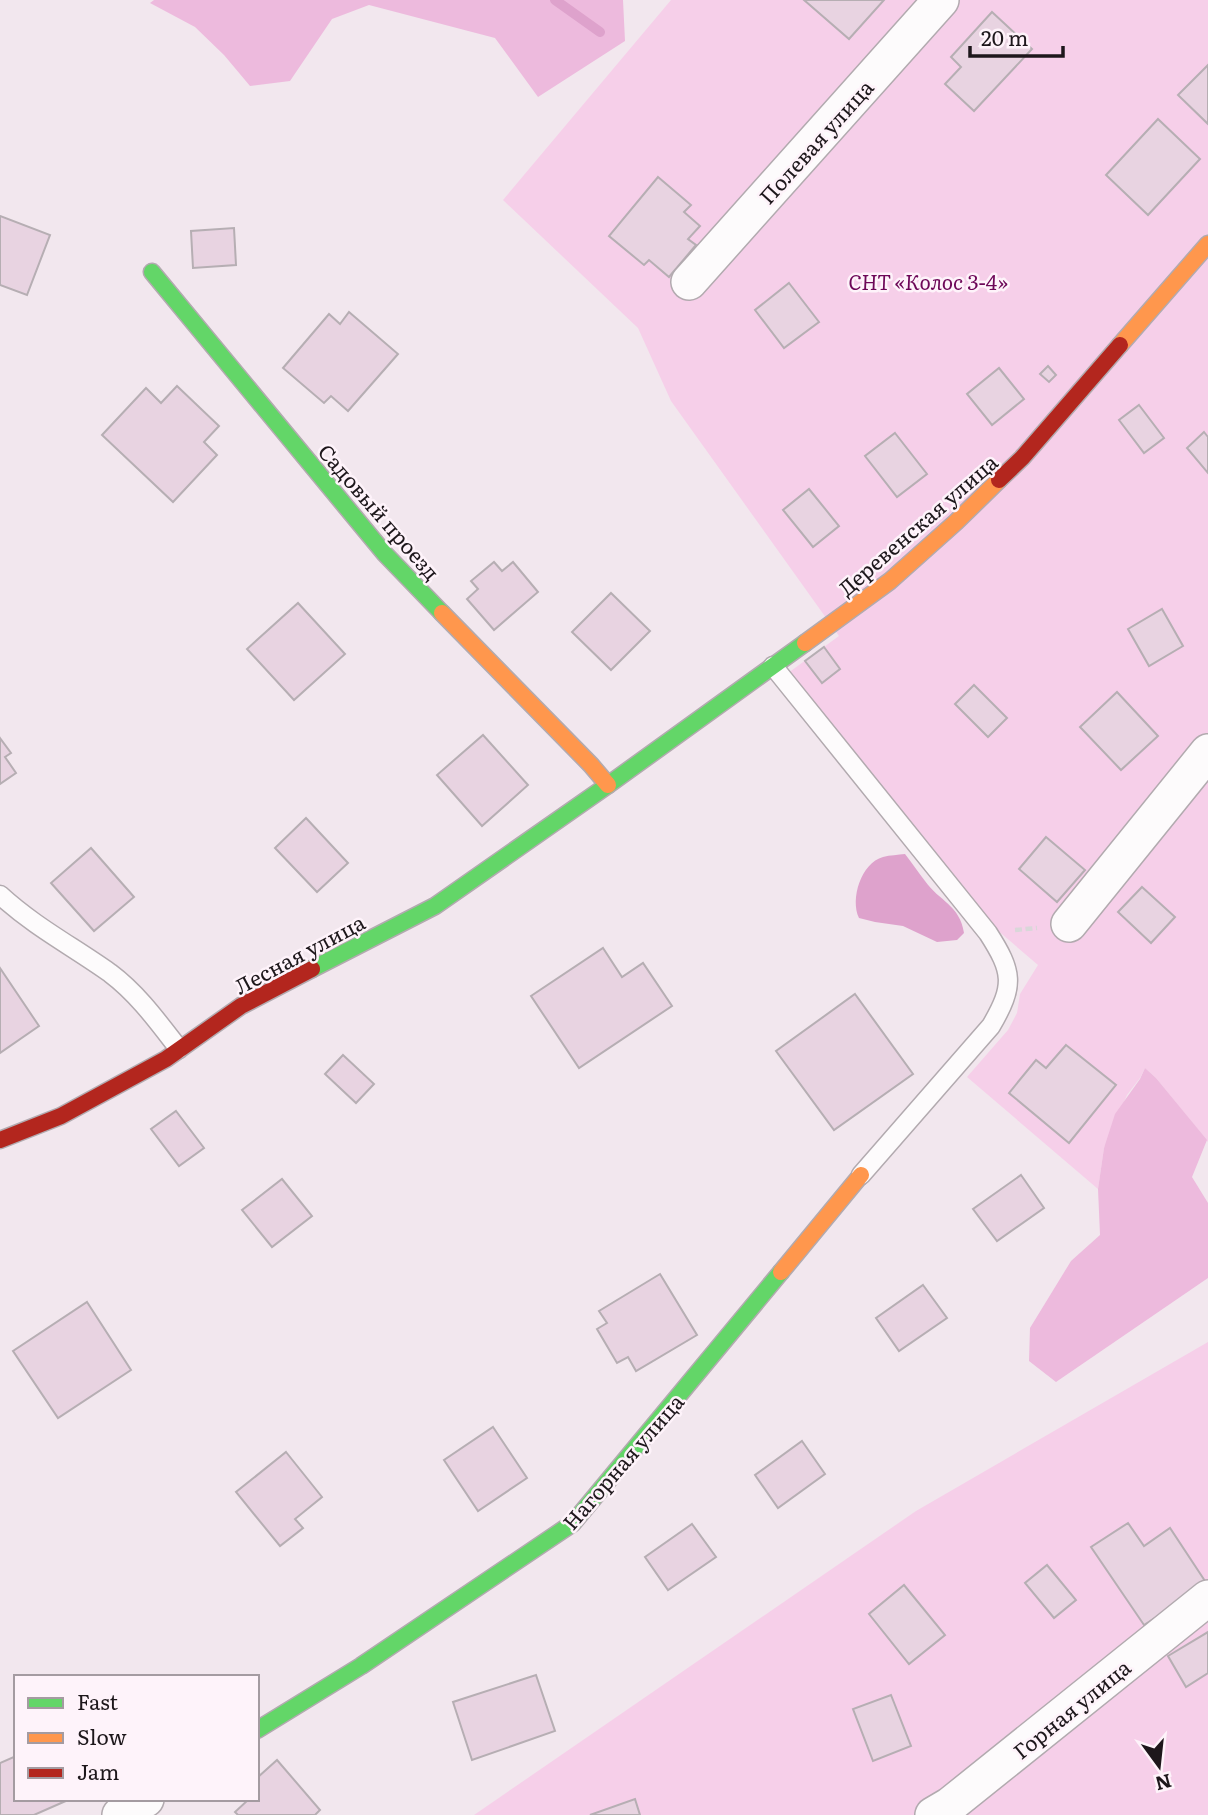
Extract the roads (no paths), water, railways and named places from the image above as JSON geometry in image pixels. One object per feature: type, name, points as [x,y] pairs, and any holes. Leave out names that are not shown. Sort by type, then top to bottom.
[{"type":"street","name":"Полевая улица","points":[[689,282],[942,0]]},
{"type":"street","name":"Деревенская улица","points":[[608,785],[890,581],[956,522],[1022,458],[1208,244]]},
{"type":"street","name":"Садовый проезд","points":[[152,272],[385,554],[608,785]]},
{"type":"street","points":[[1069,924],[1208,752]]},
{"type":"street","name":"Лесная улица","points":[[0,1140],[61,1116],[166,1059],[241,1006],[435,906],[608,785]]},
{"type":"street","name":"Нагорная улица","points":[[259,1729],[361,1666],[573,1523],[861,1175]]},
{"type":"street","name":"Горная улица","points":[[933,1815],[950,1805],[1208,1598]]},
{"type":"street","points":[[120,1815],[143,1801]]},
{"type":"lane","points":[[773,666],[988,933],[1005,960],[1008,990],[1004,1004],[991,1026],[861,1175]]},
{"type":"lane","points":[[0,895],[47,932],[112,974],[149,1009],[178,1049]]},
{"type":"waterway","points":[[555,0],[600,32]]},
{"type":"park label","name":"СНТ «Колос 3-4»","points":[[928,280]]}]
